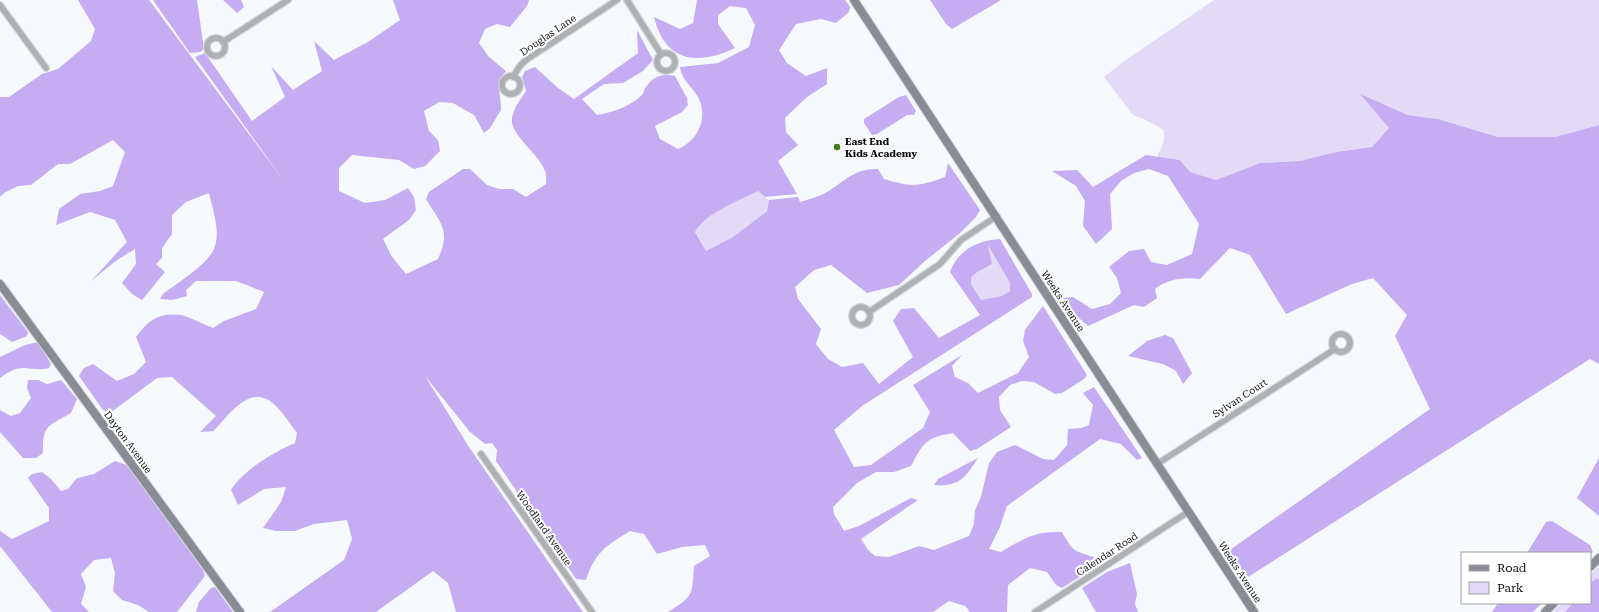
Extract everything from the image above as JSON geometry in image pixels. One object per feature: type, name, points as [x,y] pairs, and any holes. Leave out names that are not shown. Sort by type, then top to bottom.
[{"type":"street","points":[[223,42],[288,0]]},
{"type":"street","name":"Douglas Lane","points":[[513,77],[519,67],[526,60],[617,0]]},
{"type":"street","points":[[627,0],[661,54]]},
{"type":"street","name":"Weeks Avenue","points":[[854,0],[997,216],[1254,612]]},
{"type":"street","points":[[0,5],[46,68]]},
{"type":"street","points":[[868,312],[940,264],[961,240],[997,216]]},
{"type":"street","name":"Dayton Avenue","points":[[0,284],[240,612]]},
{"type":"street","name":"Sylvan Court","points":[[1157,464],[1334,349]]},
{"type":"street","name":"Woodland Avenue","points":[[480,454],[592,612]]},
{"type":"street","name":"Calendar Road","points":[[1035,612],[1188,512]]},
{"type":"street","points":[[1591,566],[1599,558]]},
{"type":"street","points":[[1545,612],[1553,604]]},
{"type":"green space","points":[[1214,0],[1599,0],[1599,125],[1555,137],[1498,137],[1438,119],[1408,115],[1361,95],[1389,128],[1372,147],[1336,152],[1300,161],[1260,163],[1216,180],[1190,172],[1180,160],[1157,157],[1164,141],[1164,130],[1133,115],[1104,77],[1127,59]]},
{"type":"green space","points":[[758,191],[769,200],[767,210],[733,237],[706,251],[695,231],[700,224],[723,207]]},
{"type":"green space","points":[[988,244],[1010,283],[1010,291],[1002,296],[981,300],[971,284],[971,278],[992,264]]},
{"type":"green space","points":[[1599,566],[1599,612],[1553,612],[1561,604],[1591,604],[1591,574]]},
{"type":"shaded area","points":[[78,0],[149,0],[284,181],[195,57],[205,53],[252,121],[285,97],[271,66],[293,90],[322,71],[314,41],[334,60],[368,42],[400,20],[393,0],[529,0],[527,6],[510,27],[497,24],[485,29],[479,43],[489,57],[506,71],[501,80],[499,89],[501,110],[490,128],[484,133],[474,115],[453,103],[439,102],[424,111],[429,131],[438,140],[440,151],[425,166],[414,169],[399,160],[352,155],[339,168],[339,191],[365,203],[385,200],[408,188],[414,197],[416,210],[409,220],[383,239],[392,257],[406,274],[438,259],[444,241],[444,234],[440,221],[426,199],[429,192],[463,169],[470,169],[487,185],[499,189],[513,189],[526,197],[546,184],[546,174],[542,165],[520,138],[513,125],[512,119],[514,112],[526,91],[522,77],[525,71],[535,67],[558,88],[574,99],[638,53],[637,30],[653,60],[643,71],[623,83],[604,84],[582,99],[597,115],[608,113],[627,106],[637,99],[643,94],[649,83],[655,78],[662,75],[675,76],[687,98],[688,105],[682,112],[655,126],[660,139],[678,149],[694,137],[698,131],[702,118],[699,99],[683,77],[680,67],[718,63],[749,47],[755,25],[746,8],[730,6],[718,15],[718,24],[735,48],[721,54],[696,58],[684,56],[674,51],[666,43],[659,32],[654,17],[680,29],[693,23],[697,0],[845,0],[850,7],[849,12],[836,23],[821,19],[796,24],[779,50],[787,63],[806,76],[827,68],[827,84],[807,97],[785,118],[786,132],[798,145],[778,161],[797,194],[765,197],[758,191],[714,213],[700,225],[695,232],[706,251],[733,237],[767,211],[769,200],[798,197],[800,202],[817,197],[851,176],[870,169],[878,169],[884,179],[908,185],[928,183],[945,177],[948,163],[980,210],[976,217],[960,233],[925,261],[899,285],[867,293],[831,265],[814,270],[795,287],[798,299],[821,329],[816,344],[828,359],[842,367],[863,363],[879,384],[913,357],[893,321],[901,309],[914,308],[939,338],[980,315],[950,272],[958,258],[964,252],[984,241],[1000,239],[1032,294],[1032,297],[862,406],[834,430],[854,467],[871,465],[923,428],[930,412],[913,385],[962,355],[952,366],[955,377],[968,383],[978,393],[1018,373],[1029,357],[1023,341],[1025,330],[1043,306],[1087,375],[1084,379],[1062,393],[1055,394],[1034,382],[1022,381],[1010,385],[999,397],[1000,410],[1011,427],[977,449],[970,451],[953,433],[931,439],[926,442],[919,451],[911,466],[894,472],[876,472],[857,483],[833,507],[834,514],[844,531],[859,526],[911,498],[918,500],[861,539],[868,550],[875,556],[889,557],[919,546],[934,550],[969,536],[974,524],[975,510],[981,497],[989,463],[997,452],[1015,445],[1043,459],[1054,460],[1067,445],[1068,429],[1081,428],[1089,425],[1093,405],[1083,393],[1094,387],[1142,458],[1137,460],[1121,444],[1100,439],[1007,506],[1000,527],[989,549],[1001,552],[1030,536],[1052,532],[1062,532],[1071,547],[1094,557],[1098,565],[1062,588],[1056,585],[1047,572],[1030,568],[1008,585],[1007,612],[970,612],[965,606],[949,601],[933,612],[668,612],[683,602],[690,594],[693,583],[694,566],[710,556],[705,545],[682,547],[657,554],[644,534],[630,531],[602,551],[589,570],[586,580],[576,579],[496,461],[497,450],[492,443],[485,444],[470,432],[425,376],[469,447],[583,612],[456,612],[448,583],[433,571],[376,612],[270,612],[344,560],[352,539],[347,520],[314,524],[295,531],[276,531],[263,528],[281,502],[286,487],[264,489],[238,505],[231,490],[243,475],[260,462],[295,443],[297,433],[282,412],[267,399],[258,397],[250,398],[234,409],[214,431],[200,432],[216,416],[172,377],[157,378],[110,413],[103,410],[79,376],[84,368],[93,364],[117,381],[134,374],[146,362],[136,337],[145,326],[160,316],[173,314],[181,315],[213,328],[224,321],[256,309],[264,292],[236,281],[196,281],[186,290],[187,296],[172,300],[160,299],[163,294],[205,262],[214,249],[217,228],[209,193],[186,202],[172,215],[172,234],[162,248],[162,258],[156,264],[165,272],[142,300],[132,294],[122,283],[136,264],[135,249],[117,260],[91,281],[127,242],[115,220],[90,212],[56,225],[59,209],[80,194],[100,191],[113,186],[125,152],[113,140],[70,164],[58,164],[31,185],[18,186],[4,193],[0,197],[0,97],[9,97],[42,74],[58,69],[91,41],[95,29]],"holes":[[[988,245],[1010,283],[1010,291],[1002,296],[981,300],[971,284],[971,278],[973,276],[992,264]]]},
{"type":"shaded area","points":[[153,0],[197,0],[204,49],[200,52],[190,53]]},
{"type":"shaded area","points":[[223,0],[241,0],[244,7],[237,13]]},
{"type":"shaded area","points":[[930,0],[1001,0],[952,29],[946,24]]},
{"type":"shaded area","points":[[1360,94],[1408,115],[1438,119],[1498,137],[1555,137],[1599,125],[1599,364],[1590,359],[1248,577],[1227,552],[1430,409],[1395,336],[1407,315],[1373,278],[1352,284],[1286,314],[1250,255],[1230,248],[1200,279],[1188,278],[1165,283],[1155,289],[1157,298],[1144,307],[1134,305],[1088,326],[1072,312],[1062,298],[1073,297],[1092,309],[1110,304],[1121,293],[1117,278],[1109,267],[1129,251],[1144,249],[1151,262],[1167,265],[1192,254],[1199,224],[1168,176],[1149,169],[1134,173],[1121,181],[1110,194],[1112,229],[1096,244],[1083,226],[1085,201],[1076,186],[1052,171],[1077,170],[1093,187],[1146,155],[1180,160],[1190,172],[1216,180],[1260,163],[1300,161],[1336,152],[1372,147],[1389,128]]},
{"type":"shaded area","points":[[906,95],[916,111],[914,115],[907,115],[877,134],[872,135],[864,123],[864,119],[899,97]]},
{"type":"shaded area","points":[[0,295],[28,332],[27,336],[12,342],[0,334]]},
{"type":"shaded area","points":[[1165,335],[1173,338],[1192,373],[1183,384],[1176,371],[1163,364],[1128,356],[1147,341]]},
{"type":"shaded area","points":[[38,342],[51,364],[49,368],[17,369],[0,378],[0,357],[25,345]]},
{"type":"shaded area","points":[[28,380],[38,380],[47,384],[61,380],[77,399],[71,413],[48,427],[44,436],[43,453],[36,458],[23,458],[0,432],[0,410],[11,416],[20,413],[31,398],[27,388]]},
{"type":"shaded area","points":[[978,458],[965,476],[960,480],[950,484],[934,485],[938,479]]},
{"type":"shaded area","points":[[1599,458],[1599,516],[1577,498]]},
{"type":"shaded area","points":[[115,461],[127,465],[203,570],[205,576],[177,612],[149,612],[138,605],[122,600],[113,591],[115,573],[111,558],[94,560],[81,574],[86,587],[81,604],[89,612],[52,612],[0,546],[0,531],[12,539],[49,521],[49,508],[28,478],[32,474],[42,472],[51,479],[61,491],[68,489],[77,478],[94,474]]},
{"type":"shaded area","points":[[1552,521],[1590,545],[1593,552],[1591,554],[1591,552],[1528,552],[1546,522]]},
{"type":"shaded area","points":[[1130,563],[1137,594],[1135,604],[1138,612],[1096,612],[1082,588],[1107,572]]},
{"type":"shaded area","points":[[1596,578],[1599,580],[1599,612],[1565,612],[1572,604],[1591,604],[1591,583]]},
{"type":"shaded area","points":[[215,587],[233,612],[196,612],[199,602],[211,588]]},
{"type":"shaded area","points":[[1497,604],[1541,604],[1533,612],[1492,612]]},
{"type":"place","name":"East End Kids Academy","points":[[837,147]]}]
